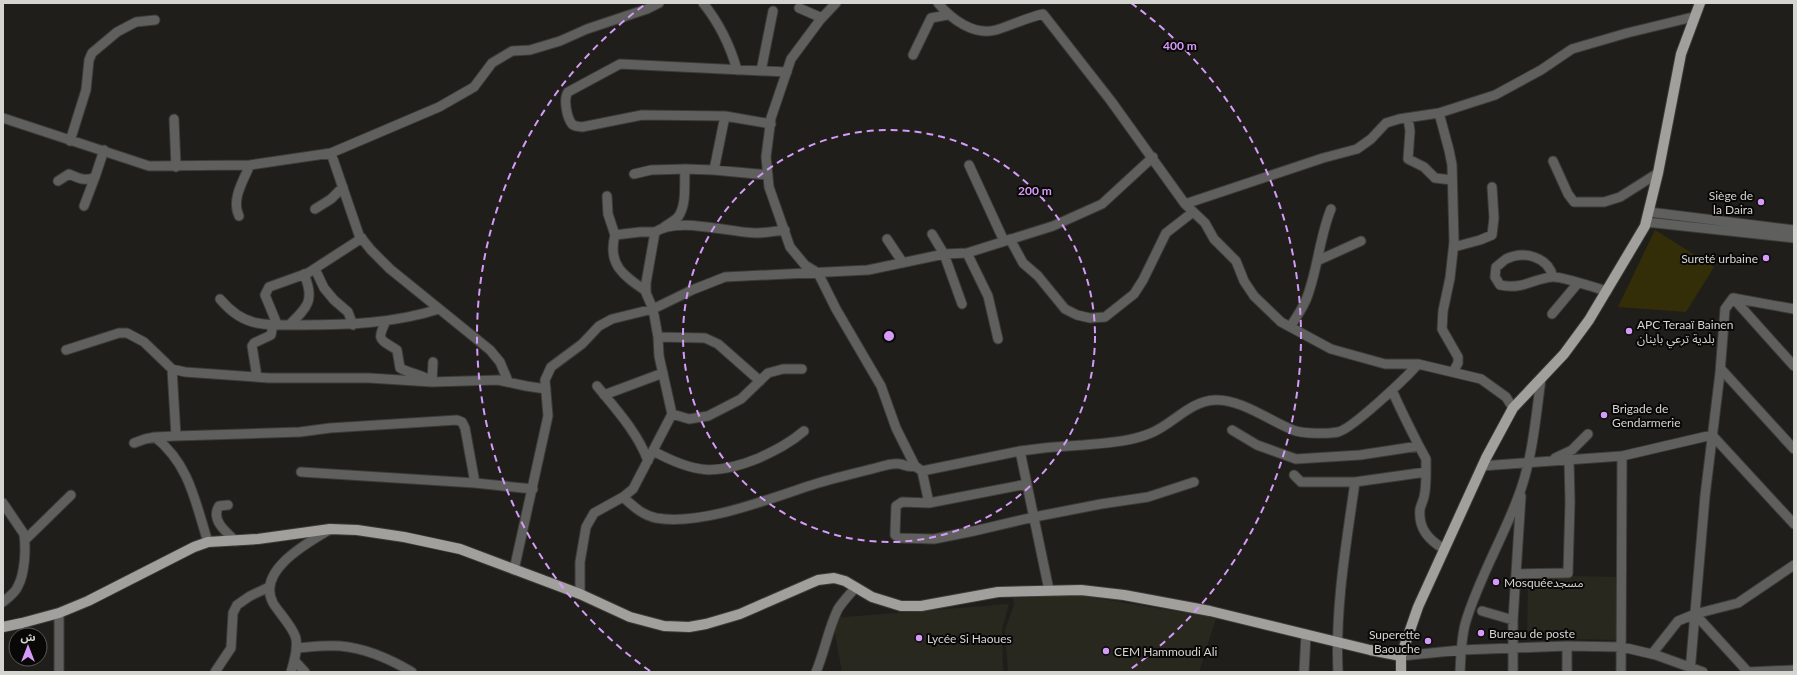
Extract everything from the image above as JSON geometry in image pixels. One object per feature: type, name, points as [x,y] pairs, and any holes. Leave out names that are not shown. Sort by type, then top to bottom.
[{"type":"main road","points":[[1401,672],[1401,656],[1418,607],[1482,466],[1513,408],[1564,354],[1589,320],[1647,217],[1658,173],[1681,54],[1693,17],[1700,3]]},
{"type":"main road","points":[[3,627],[59,613],[88,601],[188,550],[208,542],[236,541],[330,529],[357,530],[404,537],[460,549],[580,594],[630,618],[664,626],[689,627],[706,624],[740,614],[818,580],[834,578],[856,587],[872,597],[901,606],[921,606],[998,592],[1080,590],[1124,595],[1210,611],[1401,656]]},
{"type":"street","points":[[3,118],[149,166],[176,167],[250,165],[331,153],[439,107],[474,87],[492,64],[512,51],[530,50],[560,41],[587,29],[647,9],[659,3]]},
{"type":"street","points":[[703,3],[715,18],[728,43],[737,70]]},
{"type":"street","points":[[836,3],[822,18],[791,59],[771,124],[766,157],[770,187],[790,247],[805,265],[818,273],[836,309],[881,386],[896,428],[918,469],[929,503]]},
{"type":"street","points":[[938,3],[948,15],[972,29],[994,30],[1043,14],[1153,157],[1185,204],[1205,223],[1214,239],[1236,261],[1244,281],[1254,296],[1281,322],[1331,349],[1385,364],[1418,364],[1481,379],[1506,397],[1513,408]]},
{"type":"street","points":[[799,8],[822,18]]},
{"type":"street","points":[[761,71],[773,11]]},
{"type":"street","points":[[913,55],[931,18],[948,15]]},
{"type":"street","points":[[1185,204],[1323,158],[1357,149],[1371,139],[1386,123],[1399,119],[1439,113],[1495,95],[1541,70],[1572,49],[1693,17]]},
{"type":"street","points":[[70,141],[86,90],[89,60],[92,53],[117,32],[136,22],[155,20]]},
{"type":"street","points":[[771,124],[725,116],[642,115],[582,127],[575,126],[571,123],[564,99],[568,92],[620,64],[787,72]]},
{"type":"street","points":[[1439,113],[1449,150],[1452,180],[1454,247],[1450,278],[1443,311],[1442,329],[1458,357],[1458,363],[1453,372]]},
{"type":"street","points":[[714,170],[725,116]]},
{"type":"street","points":[[1408,118],[1410,131],[1408,159],[1410,162],[1424,167],[1435,178],[1452,180]]},
{"type":"street","points":[[174,119],[176,167]]},
{"type":"street","points":[[84,206],[91,191],[104,150]]},
{"type":"street","points":[[331,153],[362,238],[371,250],[390,269],[490,350],[500,362],[508,381]]},
{"type":"street","points":[[514,570],[548,416],[545,380],[551,367],[582,344],[599,326],[612,319],[653,309],[692,290],[725,277],[868,270],[944,254],[967,253],[1053,226],[1102,204],[1153,157]]},
{"type":"street","points":[[1553,161],[1568,194],[1574,202],[1604,202],[1620,197],[1658,173]]},
{"type":"street","points":[[239,216],[235,209],[236,198],[250,165]]},
{"type":"street","points":[[969,165],[1007,240],[1023,263],[1038,276],[1064,309],[1077,315],[1090,318],[1105,317],[1137,289],[1166,233],[1174,225],[1193,212]]},
{"type":"street","points":[[634,174],[651,170],[685,169],[768,175]]},
{"type":"street","points":[[580,594],[580,562],[586,527],[594,513],[608,503],[623,497],[633,489],[672,414],[659,356],[658,337],[653,309],[646,290],[646,283],[659,230],[677,218],[682,209],[685,169]]},
{"type":"street","points":[[58,181],[69,174],[84,180],[95,177]]},
{"type":"street","points":[[315,209],[331,199],[343,187]]},
{"type":"street","points":[[1454,247],[1492,235],[1494,218],[1492,187]]},
{"type":"street","points":[[607,196],[608,214],[615,235],[612,250],[615,261],[624,276],[646,290]]},
{"type":"street","points":[[1290,327],[1306,301],[1317,261],[1325,223],[1331,209]]},
{"type":"street","points":[[1647,217],[1794,230]]},
{"type":"street","points":[[1647,217],[1794,238]]},
{"type":"street","points":[[615,235],[699,226],[756,233],[785,230]]},
{"type":"street","points":[[932,234],[944,254],[962,304]]},
{"type":"street","points":[[257,377],[252,346],[254,343],[271,335],[275,324],[265,295],[269,287],[315,269],[362,238]]},
{"type":"street","points":[[888,239],[903,263]]},
{"type":"street","points":[[1317,261],[1361,241]]},
{"type":"street","points":[[967,253],[988,296],[998,339]]},
{"type":"street","points":[[1553,277],[1551,269],[1543,261],[1531,255],[1521,255],[1506,259],[1496,267],[1495,277],[1500,285],[1510,287],[1522,286],[1553,277],[1606,291]]},
{"type":"street","points":[[315,269],[324,288],[334,300],[348,312],[353,325]]},
{"type":"street","points":[[288,325],[308,304],[310,297],[309,285],[304,274]]},
{"type":"street","points":[[1552,314],[1578,283]]},
{"type":"street","points":[[1733,298],[1794,309]]},
{"type":"street","points":[[1733,298],[1794,366]]},
{"type":"street","points":[[1691,670],[1704,496],[1721,368],[1725,309],[1733,298]]},
{"type":"street","points":[[220,299],[233,313],[257,323],[288,325],[353,325],[423,314],[439,309]]},
{"type":"street","points":[[386,320],[380,334],[380,339],[384,344],[397,350],[400,368],[424,376],[432,382]]},
{"type":"street","points":[[66,350],[119,333],[127,333],[144,342],[172,369],[185,372],[257,377],[369,378],[432,382],[498,380],[546,389]]},
{"type":"street","points":[[658,337],[705,338],[718,344],[760,381]]},
{"type":"street","points":[[432,382],[433,362]]},
{"type":"street","points":[[623,497],[636,510],[655,518],[680,518],[718,514],[824,482],[892,464],[901,464],[918,469],[1020,451],[1118,442],[1151,433],[1201,402],[1216,400],[1232,403],[1270,417],[1294,431],[1311,433],[1338,432],[1351,426],[1392,390],[1418,364]]},
{"type":"street","points":[[1721,368],[1794,449]]},
{"type":"street","points":[[172,369],[176,436]]},
{"type":"street","points":[[672,414],[690,419],[708,416],[741,399],[768,373],[783,369],[802,369]]},
{"type":"street","points":[[604,395],[663,373]]},
{"type":"street","points":[[1460,672],[1461,650],[1466,621],[1486,569],[1521,490],[1528,463],[1541,379]]},
{"type":"street","points":[[597,386],[639,442],[648,461]]},
{"type":"street","points":[[1392,390],[1403,417],[1413,432],[1426,459],[1424,498],[1420,508],[1420,520],[1425,533],[1432,541],[1444,549]]},
{"type":"street","points":[[134,443],[155,437],[300,432],[330,428],[458,420],[462,422],[465,428],[475,483]]},
{"type":"street","points":[[1232,430],[1257,445],[1296,459],[1360,455],[1420,446]]},
{"type":"street","points":[[653,451],[677,464],[695,468],[717,470],[738,466],[780,448],[804,431]]},
{"type":"street","points":[[1550,461],[1572,450],[1588,434]]},
{"type":"street","points":[[1482,466],[1622,456],[1712,435]]},
{"type":"street","points":[[1712,435],[1794,524]]},
{"type":"street","points":[[155,437],[168,448],[181,465],[193,490],[208,542]]},
{"type":"street","points":[[1020,451],[1049,590]]},
{"type":"street","points":[[1621,672],[1622,456]]},
{"type":"street","points":[[1517,574],[1568,573],[1570,502],[1569,460]]},
{"type":"street","points":[[301,472],[475,483],[533,489]]},
{"type":"street","points":[[1294,475],[1301,482],[1355,482],[1426,472]]},
{"type":"street","points":[[1027,484],[929,503],[902,502],[896,506],[896,537],[934,539],[1034,517],[1101,504],[1148,497],[1194,482]]},
{"type":"street","points":[[1338,672],[1338,603],[1355,482]]},
{"type":"street","points":[[1513,672],[1513,620],[1521,490]]},
{"type":"street","points":[[25,540],[71,494]]},
{"type":"street","points":[[3,503],[24,534],[25,540],[23,570],[18,587],[3,602]]},
{"type":"street","points":[[228,505],[219,506],[217,509],[218,521],[221,528],[236,541]]},
{"type":"street","points":[[291,672],[296,648],[296,638],[272,601],[269,587],[275,571],[300,547],[330,529]]},
{"type":"street","points":[[1652,654],[1678,622],[1695,614],[1738,603],[1794,565]]},
{"type":"street","points":[[215,672],[231,648],[233,613],[237,605],[250,596],[269,587]]},
{"type":"street","points":[[816,672],[824,654],[829,632],[839,608],[856,587]]},
{"type":"street","points":[[1482,611],[1513,620]]},
{"type":"street","points":[[59,613],[59,672]]},
{"type":"street","points":[[1695,614],[1748,672],[1794,670]]},
{"type":"street","points":[[1304,672],[1306,634]]},
{"type":"street","points":[[296,648],[339,646],[359,649],[399,664],[412,672]]},
{"type":"street","points":[[1567,646],[1567,672]]},
{"type":"street","points":[[1401,656],[1461,650],[1567,646],[1622,648],[1652,654],[1691,670],[1703,672]]},
{"type":"street","points":[[294,660],[305,672]]},
{"type":"shaded area","points":[[1655,230],[1714,267],[1686,312],[1618,307]]},
{"type":"shaded area","points":[[1528,575],[1617,577],[1616,640],[1527,638]]},
{"type":"shaded area","name":"CEM Hammoudi Ali","points":[[1078,595],[1216,618],[1199,672],[1008,672],[1005,630],[1014,605],[1013,598]]},
{"type":"shaded area","name":"Lycée Si Haoues","points":[[1009,604],[1002,629],[1003,672],[842,672],[832,618]]},
{"type":"place","name":"Siège de la Daira","points":[[1761,202]]},
{"type":"place","name":"Sureté urbaine","points":[[1766,258]]},
{"type":"place","name":"APC Teraaï Bainen بلدية ترعي باينان","points":[[1629,331]]},
{"type":"place","name":"Brigade de Gendarmerie","points":[[1604,415]]},
{"type":"place","name":"Mosquéeمسجد","points":[[1496,582]]},
{"type":"place","name":"Bureau de poste","points":[[1481,633]]},
{"type":"place","name":"Lycée Si Haoues","points":[[919,638]]},
{"type":"place","name":"Superette Baouche","points":[[1428,641]]},
{"type":"place","name":"CEM Hammoudi Ali","points":[[1106,651]]}]
